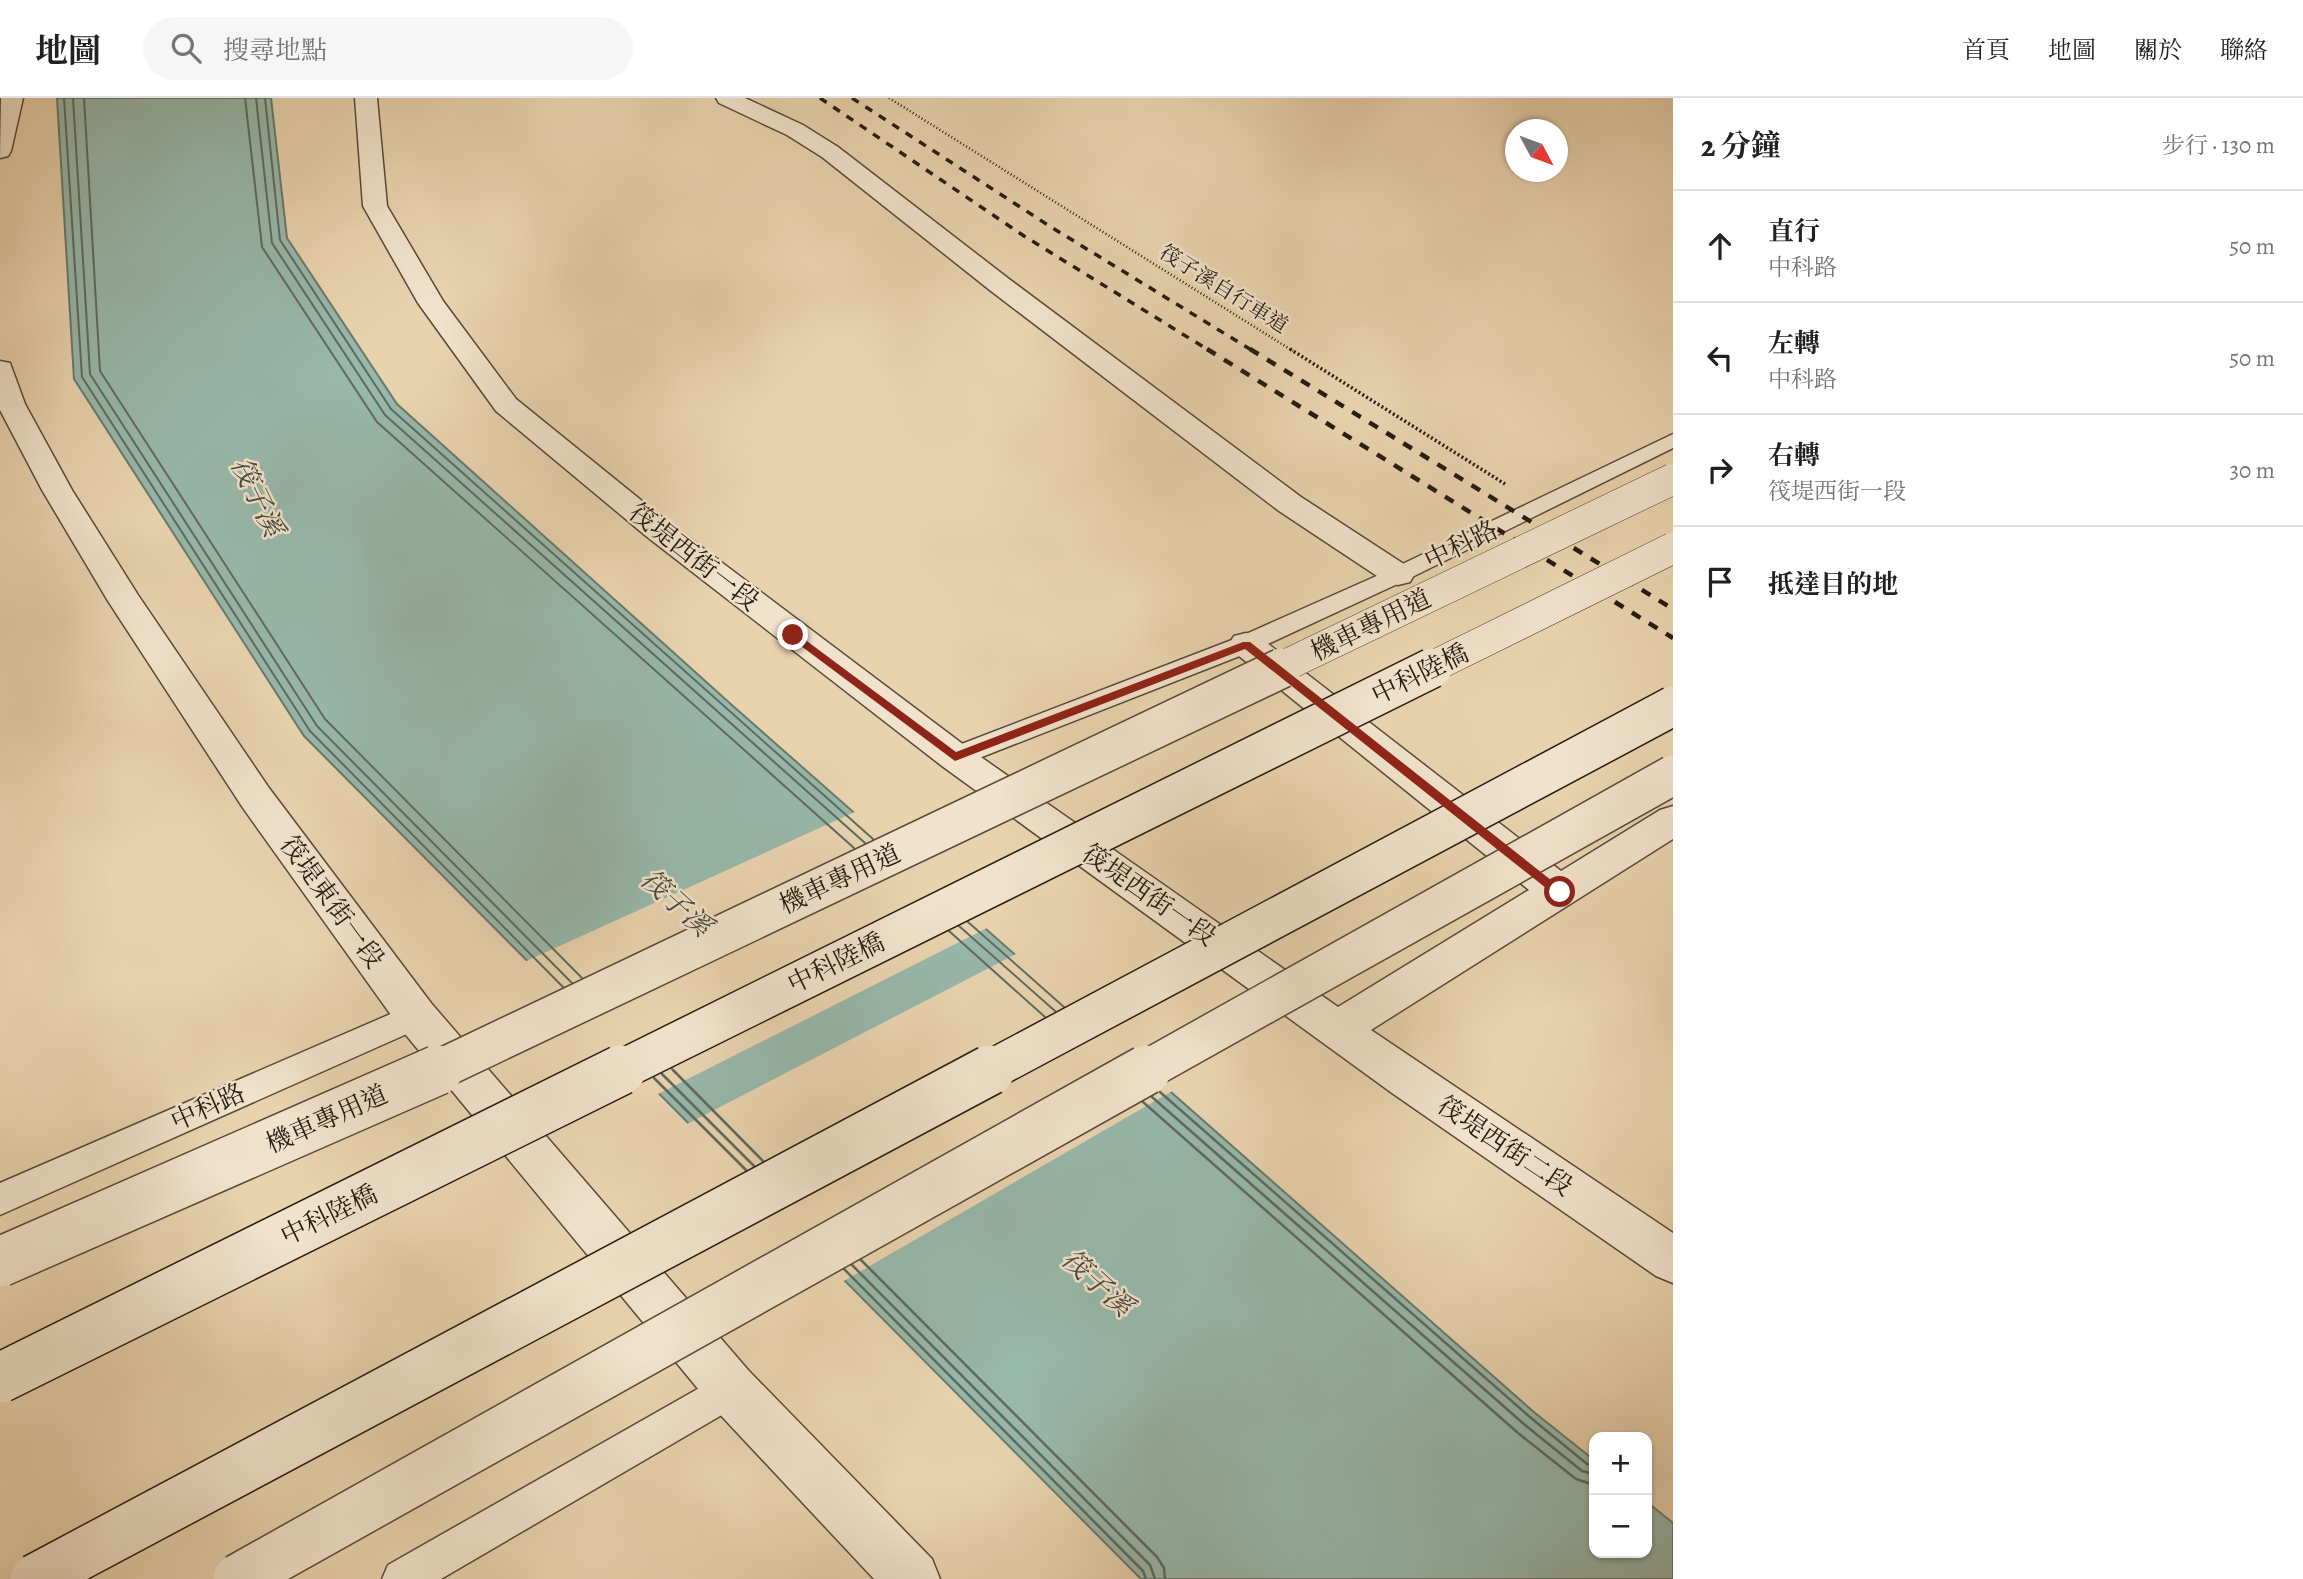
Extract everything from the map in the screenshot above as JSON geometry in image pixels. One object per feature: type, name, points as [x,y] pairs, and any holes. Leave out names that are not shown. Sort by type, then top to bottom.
[{"type":"street","points":[[0,151],[12,98]]},
{"type":"street","name":"筏堤西街一段","points":[[366,98],[375,206],[430,303],[506,405],[657,529],[955,757],[1338,1029]]},
{"type":"street","points":[[727,98],[795,130],[830,152],[1279,497],[1398,575]]},
{"type":"street","name":"筏堤東街一段","points":[[0,369],[12,404],[57,490],[125,601],[256,798],[416,1016],[731,1389],[912,1579]]},
{"type":"street","name":"機車專用道","points":[[0,1262],[383,1096],[1078,766],[1673,479]]},
{"type":"street","name":"中科陸橋","points":[[0,1378],[1673,548]]},
{"type":"street","points":[[1247,645],[1560,892]]},
{"type":"street","points":[[35,1579],[1673,706]]},
{"type":"street","points":[[238,1579],[1673,775]]},
{"type":"street","points":[[1338,1029],[1673,820]]},
{"type":"street","name":"筏堤西街二段","points":[[1338,1029],[1673,1261]]},
{"type":"lane","name":"中科路","points":[[955,757],[1247,645],[1542,506],[1673,440]]},
{"type":"lane","name":"中科路","points":[[0,1199],[416,1016]]},
{"type":"lane","points":[[402,1579],[731,1389]]},
{"type":"path","name":"筏子溪自行車道","points":[[889,98],[1542,506]]},
{"type":"water","name":"筏子溪","points":[[57,98],[271,98],[287,238],[397,404],[733,706],[1535,1413],[1589,1456],[1589,1558],[1652,1558],[1652,1506],[1673,1523],[1673,1579],[1141,1579],[304,736],[74,379]]},
{"type":"pier","points":[[857,811],[989,927],[656,1095],[524,962]]},
{"type":"pier","points":[[1018,953],[1174,1090],[842,1282],[685,1125]]},
{"type":"railway","points":[[820,98],[1024,236],[1210,351]]},
{"type":"railway","points":[[852,98],[1051,227],[1253,351]]},
{"type":"railway","points":[[1207,349],[1673,638]]},
{"type":"railway","points":[[1250,349],[1673,609]]},
{"type":"route","points":[[793,635],[955,757],[1247,645],[1560,892]]}]
